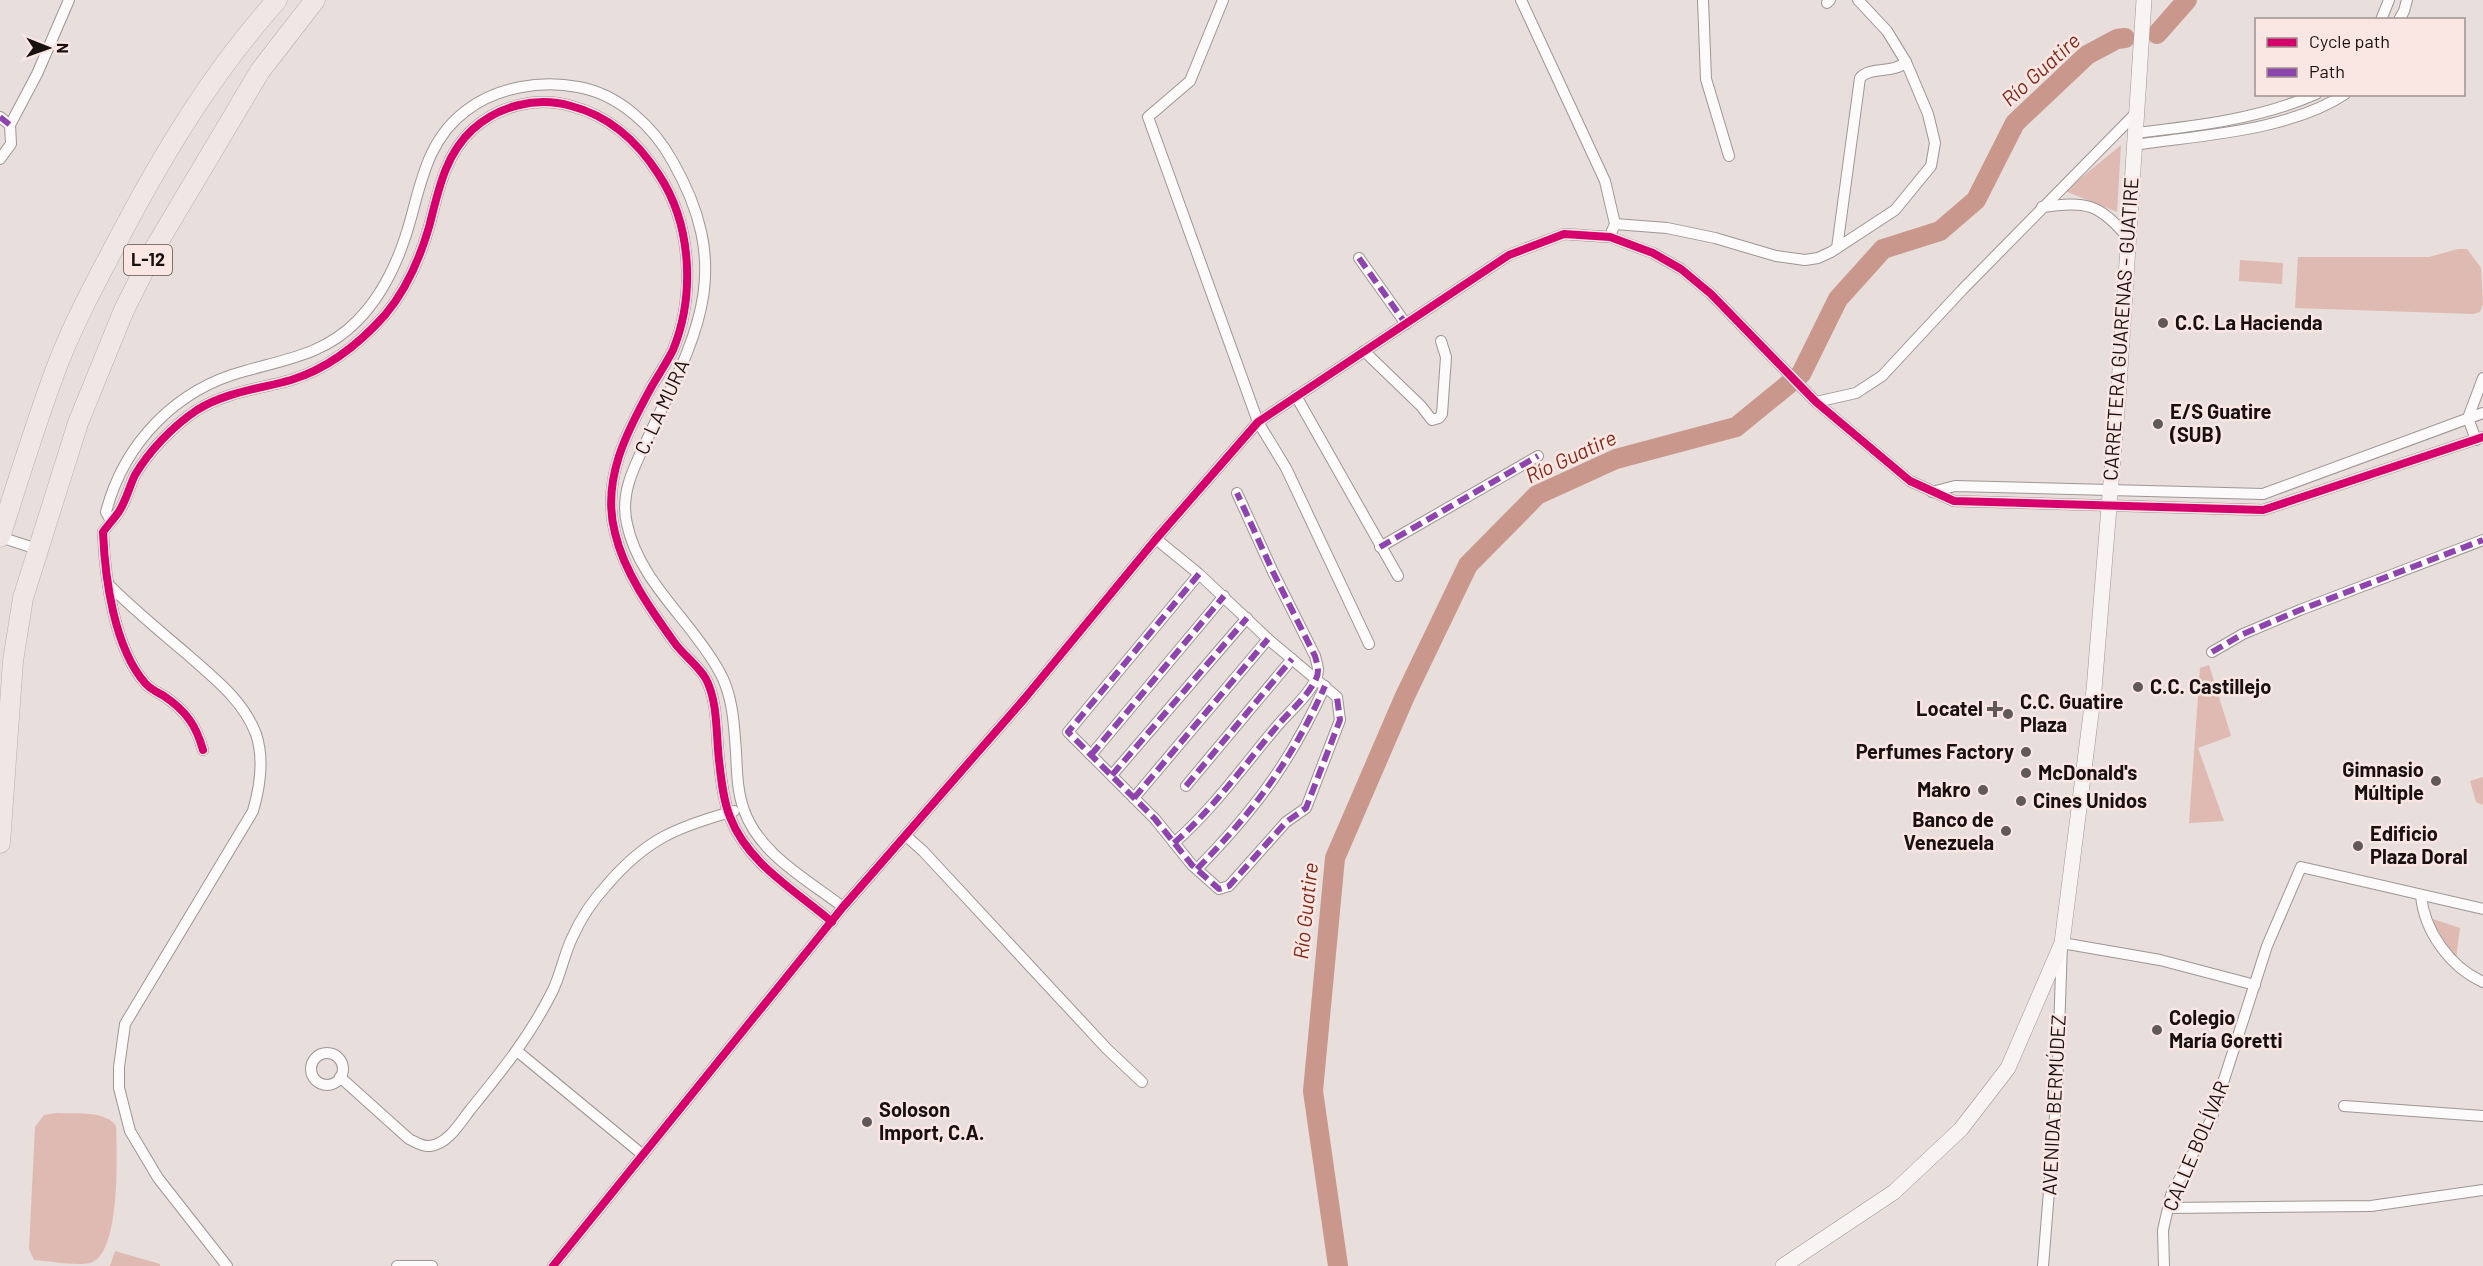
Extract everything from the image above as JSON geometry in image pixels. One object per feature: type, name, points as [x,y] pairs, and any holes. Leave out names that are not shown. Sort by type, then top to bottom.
[{"type":"highway","name":"L-12","points":[[0,537],[60,359],[96,281],[154,172],[197,104],[257,22],[277,0]]},
{"type":"highway","name":"L-12","points":[[0,843],[13,660],[23,598],[82,413],[124,310],[156,246],[260,71],[315,0]]},
{"type":"main road","name":"CARRETERA GUARENAS - GUATIRE","points":[[1783,1266],[1894,1192],[1961,1129],[2008,1068],[2062,943],[2094,690],[2119,385],[2144,5]]},
{"type":"street","points":[[0,159],[12,144],[10,124],[37,74],[69,0]]},
{"type":"street","points":[[1223,0],[1190,81],[1148,117],[1258,422],[1286,468],[1369,644]]},
{"type":"street","points":[[1521,0],[1605,181],[1615,224],[1610,237]]},
{"type":"street","points":[[1703,0],[1706,78],[1729,156]]},
{"type":"street","points":[[1615,224],[1667,228],[1715,238],[1792,260],[1818,258],[1896,210],[1931,166],[1935,152],[1933,134],[1928,114],[1906,62],[1887,31],[1858,0]]},
{"type":"street","points":[[2382,18],[2389,0]]},
{"type":"street","points":[[2400,18],[2407,0]]},
{"type":"street","points":[[1837,248],[1860,78],[1867,73],[1900,67],[1906,62]]},
{"type":"street","name":"C. LA MURA","points":[[111,521],[106,512],[112,486],[122,466],[150,429],[186,396],[223,377],[293,360],[318,350],[356,322],[377,297],[391,273],[410,222],[425,165],[433,148],[448,126],[467,110],[487,97],[513,88],[555,85],[576,86],[595,91],[614,100],[634,114],[662,143],[688,191],[703,241],[706,263],[702,310],[694,339],[631,475],[625,500],[625,515],[633,543],[652,578],[708,652],[724,679],[731,705],[738,785],[743,809],[761,841],[775,855],[843,907]]},
{"type":"street","points":[[2136,139],[2246,116],[2295,103],[2311,96]]},
{"type":"street","points":[[2136,139],[2283,122],[2324,108],[2342,96]]},
{"type":"street","points":[[203,750],[198,731],[182,708],[147,686],[138,675],[122,643],[109,585],[103,532],[120,511],[133,478],[143,462],[157,445],[195,412],[238,392],[295,379],[323,366],[343,354],[386,314],[417,262],[446,168],[458,146],[472,130],[492,116],[517,105],[559,102],[598,115],[634,142],[649,160],[665,184],[675,207],[687,266],[686,298],[672,351],[621,445],[613,473],[611,507],[614,531],[621,553],[676,645],[696,666],[710,688],[728,813],[740,838],[769,872],[832,922]]},
{"type":"street","points":[[1816,402],[1856,393],[1882,375],[2137,104]]},
{"type":"street","points":[[0,117],[10,124]]},
{"type":"street","points":[[2042,207],[2069,203],[2096,209],[2108,216],[2128,238]]},
{"type":"street","points":[[553,1266],[843,907],[1025,698],[1156,539],[1258,422],[1509,255],[1564,234],[1610,237],[1653,253],[1681,269],[1711,294],[1816,402],[1910,481],[1954,501],[2263,510],[2479,439],[2468,418],[2483,378]]},
{"type":"street","points":[[1359,258],[1406,324]]},
{"type":"street","points":[[1364,351],[1421,406],[1432,420],[1439,418],[1442,414],[1446,357],[1441,341]]},
{"type":"street","points":[[1296,396],[1398,576]]},
{"type":"street","points":[[1932,492],[1955,486],[2263,494],[2483,413]]},
{"type":"street","points":[[1380,547],[1538,456]]},
{"type":"street","points":[[1174,843],[1202,817],[1316,678],[1318,669],[1315,656],[1237,493]]},
{"type":"street","points":[[0,537],[37,549]]},
{"type":"street","points":[[1156,539],[1199,574],[1268,639],[1337,697],[1341,711],[1340,720],[1306,808],[1286,822],[1229,886],[1219,889],[1197,869],[1134,798],[1068,732],[1199,574]]},
{"type":"street","points":[[2212,652],[2243,634],[2300,610],[2483,540]]},
{"type":"street","points":[[109,585],[228,691],[247,716],[256,735],[260,754],[258,793],[253,811],[125,1024],[119,1067],[119,1088],[130,1131],[158,1178],[227,1266]]},
{"type":"street","points":[[1091,755],[1224,596]]},
{"type":"street","points":[[1112,775],[1247,618]]},
{"type":"street","points":[[1134,798],[1268,639]]},
{"type":"street","points":[[1186,786],[1292,659]]},
{"type":"street","points":[[1197,869],[1233,833],[1281,771],[1310,720],[1325,686]]},
{"type":"street","points":[[340,1077],[409,1138],[421,1145],[430,1146],[440,1143],[453,1131],[517,1051],[554,988],[572,938],[592,904],[606,886],[643,849],[657,839],[692,823],[743,809]]},
{"type":"street","points":[[906,836],[923,850],[1107,1049],[1142,1082]]},
{"type":"street","name":"CALLE BOLÍVAR","points":[[2164,1266],[2163,1230],[2171,1195],[2211,1120],[2267,946],[2301,867],[2483,909]]},
{"type":"street","points":[[2421,895],[2427,923],[2450,959],[2470,976],[2483,982]]},
{"type":"street","points":[[2062,943],[2257,980]]},
{"type":"street","name":"AVENIDA BERMÚDEZ","points":[[2043,1266],[2058,1091],[2062,943]]},
{"type":"street","points":[[517,1051],[643,1155]]},
{"type":"street","points":[[2344,1106],[2483,1116]]},
{"type":"street","points":[[2168,1208],[2371,1206],[2483,1190]]},
{"type":"street","points":[[397,1266],[432,1266]]},
{"type":"shaded area","points":[[2121,145],[2117,212],[2065,191]]},
{"type":"shaded area","points":[[2458,249],[2467,249],[2481,268],[2483,304],[2480,312],[2473,314],[2295,308],[2298,257],[2429,257]]},
{"type":"shaded area","points":[[2240,260],[2283,263],[2282,284],[2239,281]]},
{"type":"shaded area","points":[[2209,665],[2231,736],[2198,748],[2224,821],[2189,823],[2200,668]]},
{"type":"shaded area","points":[[2483,777],[2483,805],[2476,802],[2470,781]]},
{"type":"shaded area","points":[[2430,918],[2460,928],[2456,959]]},
{"type":"shaded area","points":[[56,1113],[97,1115],[105,1117],[116,1126],[117,1158],[112,1224],[100,1256],[90,1263],[69,1264],[34,1260],[29,1249],[35,1127],[44,1115]]},
{"type":"shaded area","points":[[115,1251],[160,1264],[160,1266],[110,1266]]},
{"type":"waterway","name":"Río Guatire","points":[[2157,34],[2187,0]]},
{"type":"waterway","name":"Río Guatire","points":[[1338,1266],[1313,1091],[1335,858],[1405,696],[1468,565],[1537,495],[1616,459],[1736,427],[1801,374],[1838,299],[1883,249],[1940,231],[1976,200],[2015,123],[2087,55],[2117,39],[2125,38]]},
{"type":"marked path","points":[[0,117],[10,125]]},
{"type":"marked path","points":[[1359,258],[1406,324]]},
{"type":"marked path","points":[[1380,547],[1538,456]]},
{"type":"marked path","points":[[1174,843],[1215,801],[1304,697],[1318,673],[1315,656],[1237,493]]},
{"type":"marked path","points":[[2212,652],[2243,634],[2300,610],[2483,540]]},
{"type":"marked path","points":[[1199,574],[1068,732],[1155,819],[1192,865],[1219,889],[1229,886],[1286,822],[1306,808],[1340,720],[1337,697]]},
{"type":"marked path","points":[[1091,755],[1224,596]]},
{"type":"marked path","points":[[1112,775],[1247,618]]},
{"type":"marked path","points":[[1134,798],[1268,639]]},
{"type":"marked path","points":[[1186,786],[1292,659]]},
{"type":"marked path","points":[[1197,869],[1218,848],[1270,784],[1299,738],[1325,686]]},
{"type":"cycle path","points":[[203,750],[197,733],[184,713],[164,696],[151,689],[134,668],[113,612],[103,532],[121,509],[135,475],[162,440],[197,410],[219,399],[291,380],[317,369],[354,345],[385,315],[417,262],[448,163],[462,140],[472,130],[494,115],[518,105],[544,102],[571,106],[598,116],[622,132],[651,163],[670,195],[678,216],[687,261],[685,307],[673,350],[634,420],[614,475],[611,494],[612,513],[619,548],[648,604],[678,647],[703,674],[710,688],[715,708],[724,796],[738,834],[760,862],[832,922]]},
{"type":"cycle path","points":[[553,1266],[843,907],[1025,698],[1156,539],[1258,422],[1509,255],[1564,234],[1610,237],[1653,253],[1681,269],[1711,294],[1816,402],[1910,481],[1954,501],[2263,510],[2483,437]]},
{"type":"place","name":"C.C. La Hacienda","points":[[2163,323]]},
{"type":"place","name":"E/S Guatire (SUB)","points":[[2158,424]]},
{"type":"place","name":"C.C. Castillejo","points":[[2138,687]]},
{"type":"place","name":"Locatel","points":[[1995,709]]},
{"type":"place","name":"C.C. Guatire Plaza","points":[[2008,714]]},
{"type":"place","name":"Perfumes Factory","points":[[2026,752]]},
{"type":"place","name":"McDonald's","points":[[2026,773]]},
{"type":"place","name":"Gimnasio Múltiple","points":[[2436,781]]},
{"type":"place","name":"Makro","points":[[1983,790]]},
{"type":"place","name":"Cines Unidos","points":[[2021,801]]},
{"type":"place","name":"Banco de Venezuela","points":[[2006,831]]},
{"type":"place","name":"Edificio Plaza Doral","points":[[2358,846]]},
{"type":"place","name":"Colegio María Goretti","points":[[2157,1030]]},
{"type":"place","name":"Soloson Import, C.A.","points":[[867,1122]]}]
